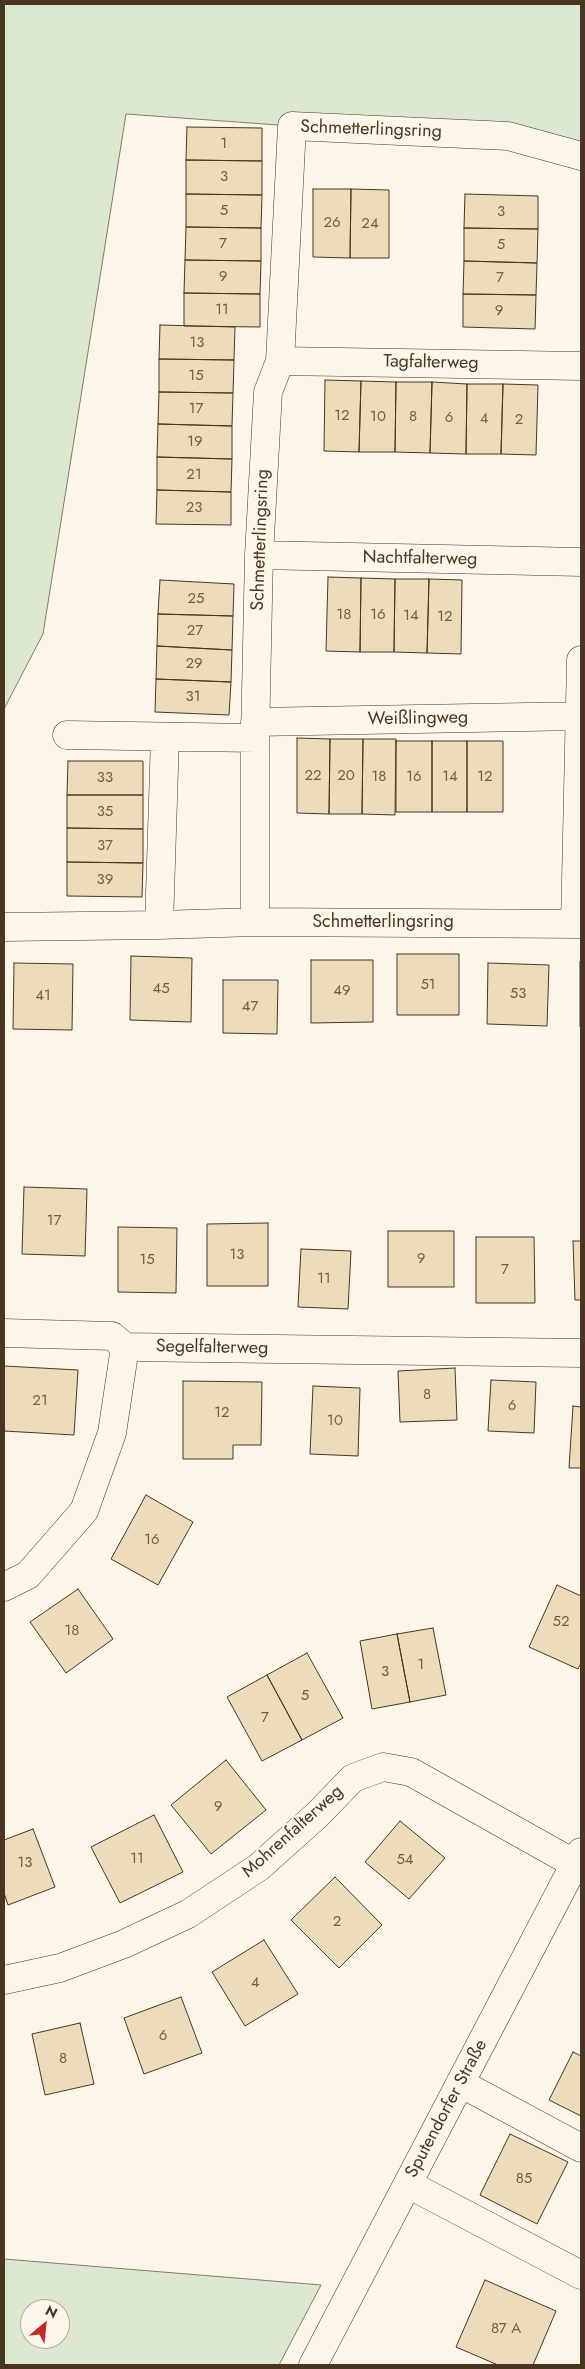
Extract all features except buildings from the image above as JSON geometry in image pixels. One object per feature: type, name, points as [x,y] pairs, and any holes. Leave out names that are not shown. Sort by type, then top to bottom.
[{"type":"street","name":"Schmetterlingsring","points":[[578,924],[255,922],[255,730],[259,555],[268,392],[280,361],[292,126],[508,136],[581,156]]},
{"type":"street","name":"Tagfalterweg","points":[[280,361],[581,366]]},
{"type":"street","name":"Nachtfalterweg","points":[[259,555],[581,562]]},
{"type":"street","points":[[578,924],[581,660]]},
{"type":"street","name":"Weißlingweg","points":[[67,735],[165,737],[255,730],[581,716]]},
{"type":"street","points":[[159,925],[165,737]]},
{"type":"street","points":[[4,927],[255,922]]},
{"type":"street","points":[[4,1333],[112,1336],[125,1347],[112,1433],[84,1511],[28,1575],[4,1587]]},
{"type":"street","name":"Segelfalterweg","points":[[125,1347],[581,1353]]},
{"type":"street","name":"Mohrenfalterweg","points":[[4,1980],[60,1968],[124,1944],[188,1914],[259,1867],[318,1815],[353,1778],[383,1767],[411,1772],[578,1858]]},
{"type":"street","name":"Sputendorfer Straße","points":[[313,2365],[578,1858]]},
{"type":"street","points":[[460,2083],[581,2148]]},
{"type":"street","points":[[408,2184],[581,2275]]},
{"type":"green space","points":[[4,4],[581,4],[581,156],[292,126],[126,114],[43,634],[4,709]]},
{"type":"green space","points":[[4,2259],[321,2285],[279,2365],[4,2365]]}]
